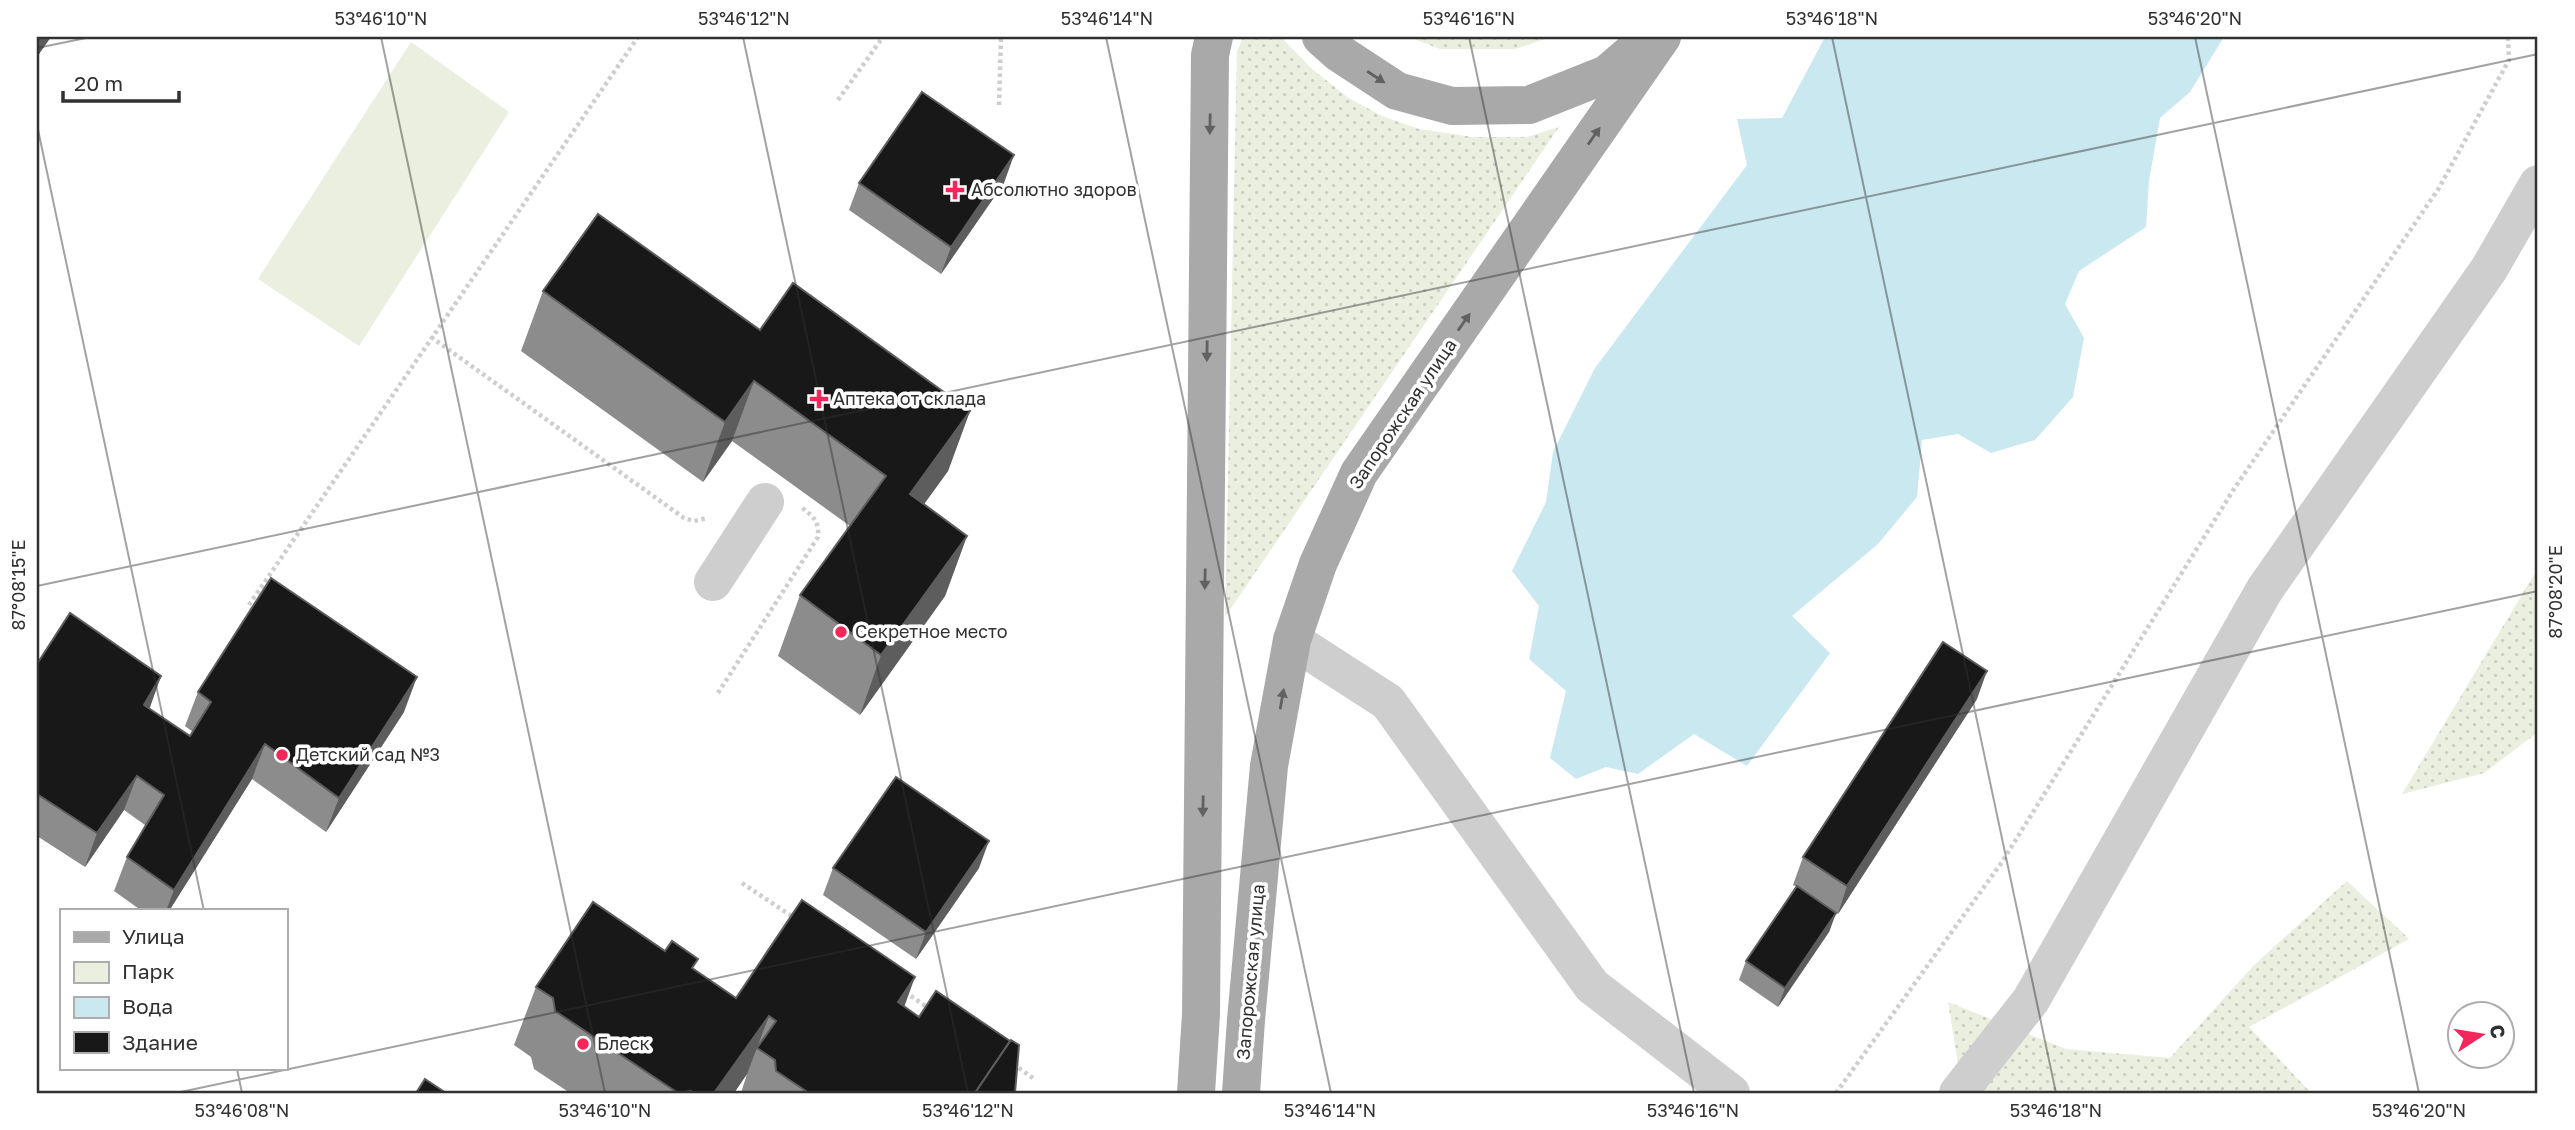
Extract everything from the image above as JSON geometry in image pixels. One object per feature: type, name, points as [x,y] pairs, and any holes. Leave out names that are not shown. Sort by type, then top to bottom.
[{"type":"main road","points":[[1196,1093],[1201,1014],[1210,55],[1214,37]]},
{"type":"main road","points":[[1321,37],[1339,53],[1397,91],[1452,106],[1529,105],[1607,74],[1651,37]]},
{"type":"main road","name":"Запорожская улица","points":[[1241,1093],[1269,766],[1292,640],[1318,564],[1359,473],[1662,37]]},
{"type":"lane","points":[[1958,1093],[2031,1000],[2265,589],[2489,269],[2538,184]]},
{"type":"lane","points":[[713,582],[779,502]]},
{"type":"lane","points":[[1292,640],[1388,702],[1592,986],[1731,1093]]},
{"type":"path","points":[[248,605],[638,37]]},
{"type":"path","points":[[838,100],[883,37]]},
{"type":"path","points":[[999,104],[1001,37]]},
{"type":"path","points":[[1836,1093],[2002,862],[2234,489],[2439,188],[2509,60],[2508,37]]},
{"type":"path","points":[[431,337],[684,518],[694,521],[709,518]]},
{"type":"path","points":[[719,693],[818,537],[819,526],[815,518],[779,502]]},
{"type":"path","points":[[742,883],[798,920]]},
{"type":"path","points":[[898,988],[932,1010]]},
{"type":"path","points":[[1010,1063],[1033,1078]]},
{"type":"green space","points":[[1243,37],[1281,37],[1311,68],[1347,97],[1382,116],[1419,129],[1473,137],[1527,137],[1559,127],[1225,617],[1237,51]]},
{"type":"green space","points":[[1409,37],[1552,37],[1515,49],[1440,49]]},
{"type":"green space","points":[[411,42],[509,112],[359,346],[258,279]]},
{"type":"green space","points":[[2538,568],[2538,732],[2484,773],[2402,794]]},
{"type":"green space","points":[[2347,881],[2409,939],[2249,1027],[2311,1093],[1963,1093],[1948,1002],[2066,1049],[2170,1058],[2254,965]]},
{"type":"water","points":[[1825,37],[2224,37],[2190,92],[2160,118],[2149,181],[2146,227],[2079,271],[2065,304],[2084,338],[2073,397],[2035,440],[1991,453],[1958,434],[1922,440],[1917,497],[1878,544],[1792,616],[1830,653],[1747,766],[1694,734],[1638,774],[1606,767],[1576,779],[1550,758],[1566,691],[1529,659],[1539,606],[1512,571],[1546,502],[1553,452],[1595,368],[1747,165],[1737,119],[1782,118]]},
{"type":"building","points":[[922,92],[1014,155],[951,247],[859,183]]},
{"type":"building","points":[[598,214],[760,330],[793,283],[970,411],[910,494],[967,536],[881,655],[800,595],[886,476],[754,381],[725,422],[543,291]]},
{"type":"building","name":"Детский сад №3","points":[[271,578],[417,677],[339,798],[265,744],[174,890],[127,857],[164,795],[137,776],[97,833],[37,794],[37,664],[70,613],[161,676],[144,705],[190,736],[211,702],[198,692]]},
{"type":"building","points":[[1943,642],[1987,671],[1847,886],[1803,857]]},
{"type":"building","points":[[896,777],[989,841],[926,932],[833,868]]},
{"type":"building","points":[[1797,886],[1836,913],[1785,988],[1746,961]]},
{"type":"building","points":[[802,900],[915,977],[898,1002],[919,1017],[936,991],[1010,1041],[975,1093],[809,1093],[776,1071],[775,1060],[757,1048],[776,1021],[769,1016],[714,1093],[678,1093],[555,1011],[553,998],[536,987],[593,902],[665,951],[672,941],[698,959],[692,968],[736,998]]},
{"type":"building","points":[[1011,1040],[1019,1045],[1015,1093],[975,1093]]},
{"type":"building","points":[[425,1079],[446,1093],[416,1093]]},
{"type":"place","name":"Абсолютно здоров","points":[[955,190]]},
{"type":"place","name":"Аптека от склада","points":[[819,399]]},
{"type":"place","name":"Секретное место","points":[[841,632]]},
{"type":"place","name":"Детский сад №3","points":[[282,755]]},
{"type":"place","name":"Блеск","points":[[583,1044]]}]
